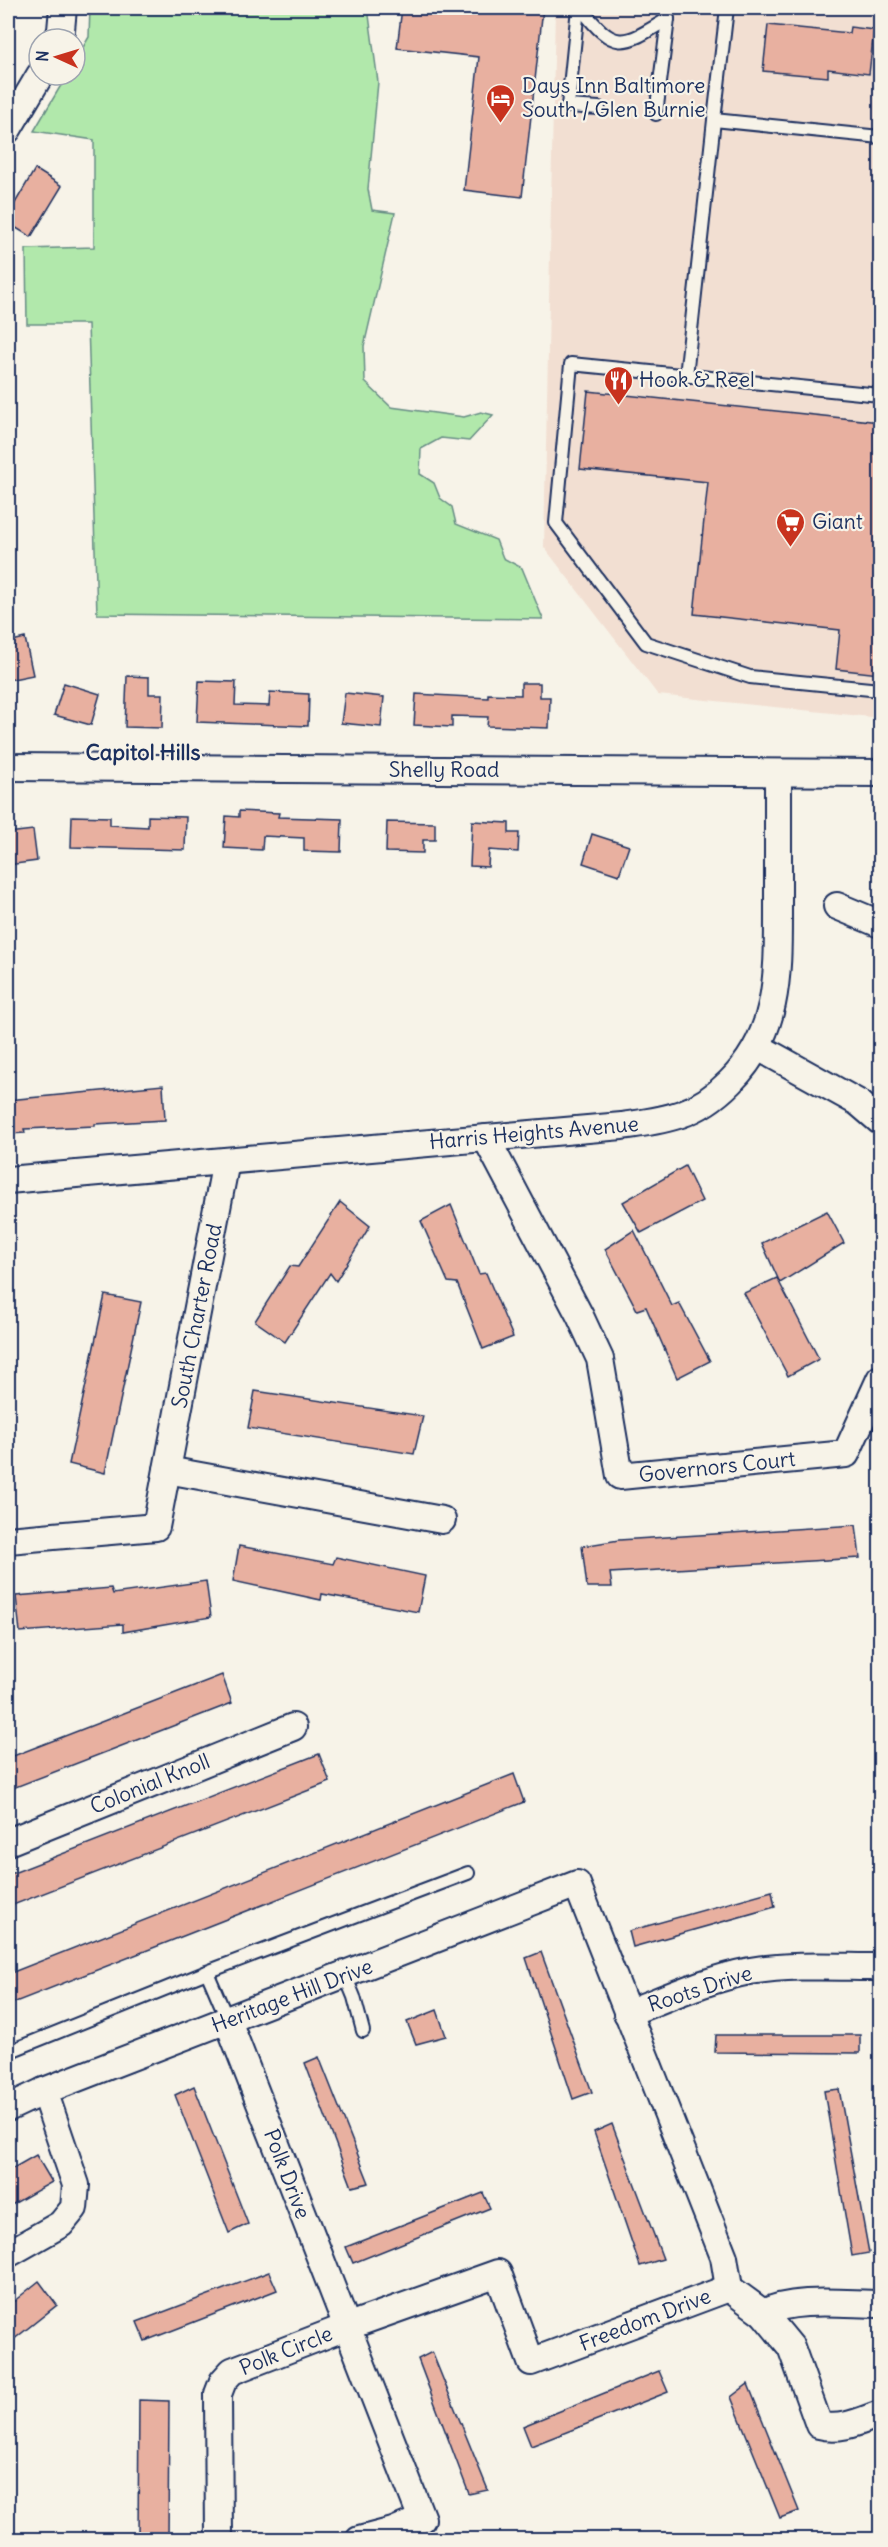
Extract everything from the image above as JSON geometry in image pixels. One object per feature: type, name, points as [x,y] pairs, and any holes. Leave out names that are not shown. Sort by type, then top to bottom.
[{"type":"street","points":[[61,27],[63,8]]},
{"type":"street","points":[[8,129],[33,87]]},
{"type":"street","name":"Shelly Road","points":[[8,767],[880,773]]},
{"type":"street","name":"Harris Heights Avenue","points":[[8,1180],[622,1126],[682,1114],[721,1090],[740,1072],[758,1047],[769,1021],[778,952],[778,773]]},
{"type":"street","points":[[837,906],[880,924]]},
{"type":"street","points":[[758,1047],[859,1103],[880,1121]]},
{"type":"street","name":"Governors Court","points":[[486,1138],[580,1316],[600,1359],[620,1476],[846,1454],[880,1379]]},
{"type":"street","name":"South Charter Road","points":[[8,1540],[156,1527],[226,1161]]},
{"type":"street","points":[[167,1470],[442,1520]]},
{"type":"street","name":"Colonial Knoll","points":[[8,1842],[293,1727]]},
{"type":"street","name":"Heritage Hill Drive","points":[[8,2108],[44,2091],[577,1884]]},
{"type":"street","name":"Freedom Drive","points":[[346,2327],[498,2273],[531,2362],[729,2288],[724,2257],[577,1884]]},
{"type":"street","name":"Roots Drive","points":[[627,2013],[709,1982],[749,1971],[794,1966],[880,1967]]},
{"type":"street","name":"Polk Drive","points":[[228,2021],[346,2327]]},
{"type":"street","points":[[8,2254],[61,2224],[74,2208],[76,2185],[44,2091]]},
{"type":"street","points":[[729,2288],[763,2313],[791,2347],[819,2425],[831,2428],[844,2427],[880,2414]]},
{"type":"street","points":[[763,2313],[775,2307],[793,2304],[880,2304]]},
{"type":"street","name":"Polk Circle","points":[[219,2540],[218,2394],[223,2381],[232,2371],[346,2327],[422,2519],[393,2531],[359,2540]]},
{"type":"lane","points":[[579,8],[606,37],[623,41],[637,38],[668,19],[656,114]]},
{"type":"lane","points":[[579,8],[568,106],[599,108]]},
{"type":"lane","points":[[686,376],[727,8]]},
{"type":"lane","points":[[714,120],[880,137]]},
{"type":"lane","points":[[880,395],[572,364],[556,523],[646,643],[750,677],[880,690]]},
{"type":"lane","points":[[8,2052],[207,1972],[468,1873]]},
{"type":"lane","points":[[207,1972],[228,2021]]},
{"type":"lane","points":[[345,1975],[354,1997],[363,2031]]},
{"type":"shaded area","points":[[555,8],[880,8],[880,718],[658,695],[544,547]]},
{"type":"green space","points":[[90,8],[368,8],[378,82],[368,189],[372,210],[395,213],[364,346],[365,382],[391,407],[464,417],[481,412],[493,415],[469,441],[441,438],[421,449],[420,474],[434,483],[440,498],[452,507],[456,524],[496,540],[503,558],[522,568],[543,619],[97,614],[88,324],[27,324],[26,249],[94,247],[94,140],[34,131],[60,87],[87,87],[87,40]]},
{"type":"building","name":"Days Inn Baltimore South / Glen Burnie","points":[[402,8],[543,8],[522,197],[464,190],[479,57],[397,48]]},
{"type":"building","points":[[768,25],[849,33],[850,27],[874,30],[869,74],[828,69],[828,77],[763,71]]},
{"type":"building","points":[[35,169],[62,186],[31,237],[8,223],[8,215]]},
{"type":"building","name":"Giant","points":[[588,391],[880,422],[879,674],[836,669],[840,630],[694,614],[708,482],[580,469]]},
{"type":"building","points":[[25,638],[33,675],[8,680],[8,642]]},
{"type":"building","points":[[127,676],[149,677],[149,694],[163,694],[162,728],[125,727]]},
{"type":"building","points":[[199,681],[236,682],[235,705],[269,706],[270,692],[309,694],[308,726],[197,722]]},
{"type":"building","points":[[64,683],[100,694],[91,725],[54,715]]},
{"type":"building","points":[[521,683],[540,683],[540,697],[550,697],[549,728],[487,726],[488,717],[452,716],[452,727],[414,725],[416,694],[488,698],[488,694],[521,695]]},
{"type":"building","points":[[345,693],[384,697],[381,727],[341,723]]},
{"type":"building","points":[[239,811],[279,813],[278,817],[342,819],[341,852],[304,851],[304,838],[263,836],[262,850],[224,848],[226,816],[239,817]]},
{"type":"building","points":[[72,816],[110,817],[110,825],[148,827],[148,816],[186,817],[185,850],[71,847]]},
{"type":"building","points":[[472,821],[509,823],[509,833],[519,833],[518,852],[489,850],[488,867],[470,866]]},
{"type":"building","points":[[387,822],[435,823],[435,840],[423,840],[423,853],[386,852]]},
{"type":"building","points":[[33,830],[37,861],[8,865],[8,833]]},
{"type":"building","points":[[592,834],[629,846],[619,875],[583,863]]},
{"type":"building","points":[[163,1085],[165,1120],[24,1129],[25,1133],[8,1134],[8,1100]]},
{"type":"building","points":[[685,1166],[702,1201],[641,1233],[623,1202]]},
{"type":"building","points":[[340,1202],[370,1226],[336,1281],[330,1273],[285,1342],[255,1321],[290,1266],[298,1267]]},
{"type":"building","points":[[451,1205],[479,1274],[486,1273],[513,1337],[483,1349],[457,1283],[448,1282],[421,1221]]},
{"type":"building","points":[[827,1211],[844,1243],[780,1283],[762,1243]]},
{"type":"building","points":[[634,1230],[672,1306],[679,1303],[710,1361],[677,1378],[646,1307],[637,1310],[605,1249]]},
{"type":"building","points":[[777,1278],[819,1359],[788,1376],[744,1293]]},
{"type":"building","points":[[105,1295],[141,1302],[105,1473],[69,1464]]},
{"type":"building","points":[[255,1391],[423,1416],[414,1454],[248,1428]]},
{"type":"building","points":[[856,1525],[860,1558],[610,1573],[612,1587],[587,1587],[582,1546],[619,1540]]},
{"type":"building","points":[[239,1546],[333,1564],[336,1557],[425,1576],[418,1612],[322,1594],[321,1600],[233,1581]]},
{"type":"building","points":[[206,1581],[211,1617],[123,1632],[123,1624],[20,1632],[16,1596],[111,1588],[113,1594]]},
{"type":"building","points":[[222,1675],[232,1703],[8,1790],[8,1758]]},
{"type":"building","points":[[319,1754],[330,1782],[8,1907],[8,1875]]},
{"type":"building","points":[[514,1774],[524,1802],[8,2005],[8,1974]]},
{"type":"building","points":[[772,1891],[775,1907],[633,1947],[629,1931]]},
{"type":"building","points":[[541,1952],[592,2092],[573,2099],[526,1958]]},
{"type":"building","points":[[437,2010],[446,2036],[416,2044],[407,2022]]},
{"type":"building","points":[[716,2035],[860,2035],[860,2053],[715,2052]]},
{"type":"building","points":[[319,2057],[369,2183],[352,2187],[305,2063]]},
{"type":"building","points":[[194,2086],[248,2224],[229,2233],[175,2095]]},
{"type":"building","points":[[839,2089],[869,2253],[852,2256],[824,2091]]},
{"type":"building","points":[[612,2124],[663,2259],[640,2266],[594,2132]]},
{"type":"building","points":[[36,2155],[52,2182],[8,2207],[8,2171]]},
{"type":"building","points":[[483,2193],[490,2208],[353,2263],[346,2247]]},
{"type":"building","points":[[269,2272],[277,2290],[145,2341],[137,2322]]},
{"type":"building","points":[[39,2281],[57,2305],[8,2344],[8,2306]]},
{"type":"building","points":[[432,2352],[488,2490],[469,2494],[418,2359]]},
{"type":"building","points":[[659,2371],[668,2392],[531,2446],[523,2426]]},
{"type":"building","points":[[748,2384],[799,2511],[780,2518],[731,2397]]},
{"type":"building","points":[[139,2400],[169,2401],[168,2540],[138,2540]]},
{"type":"place","name":"Days Inn Baltimore South / Glen Burnie","points":[[501,124]]},
{"type":"place","name":"Hook & Reel","points":[[618,406]]},
{"type":"place","name":"Giant","points":[[791,548]]},
{"type":"district","name":"Capitol Hills","points":[[143,752]]}]
